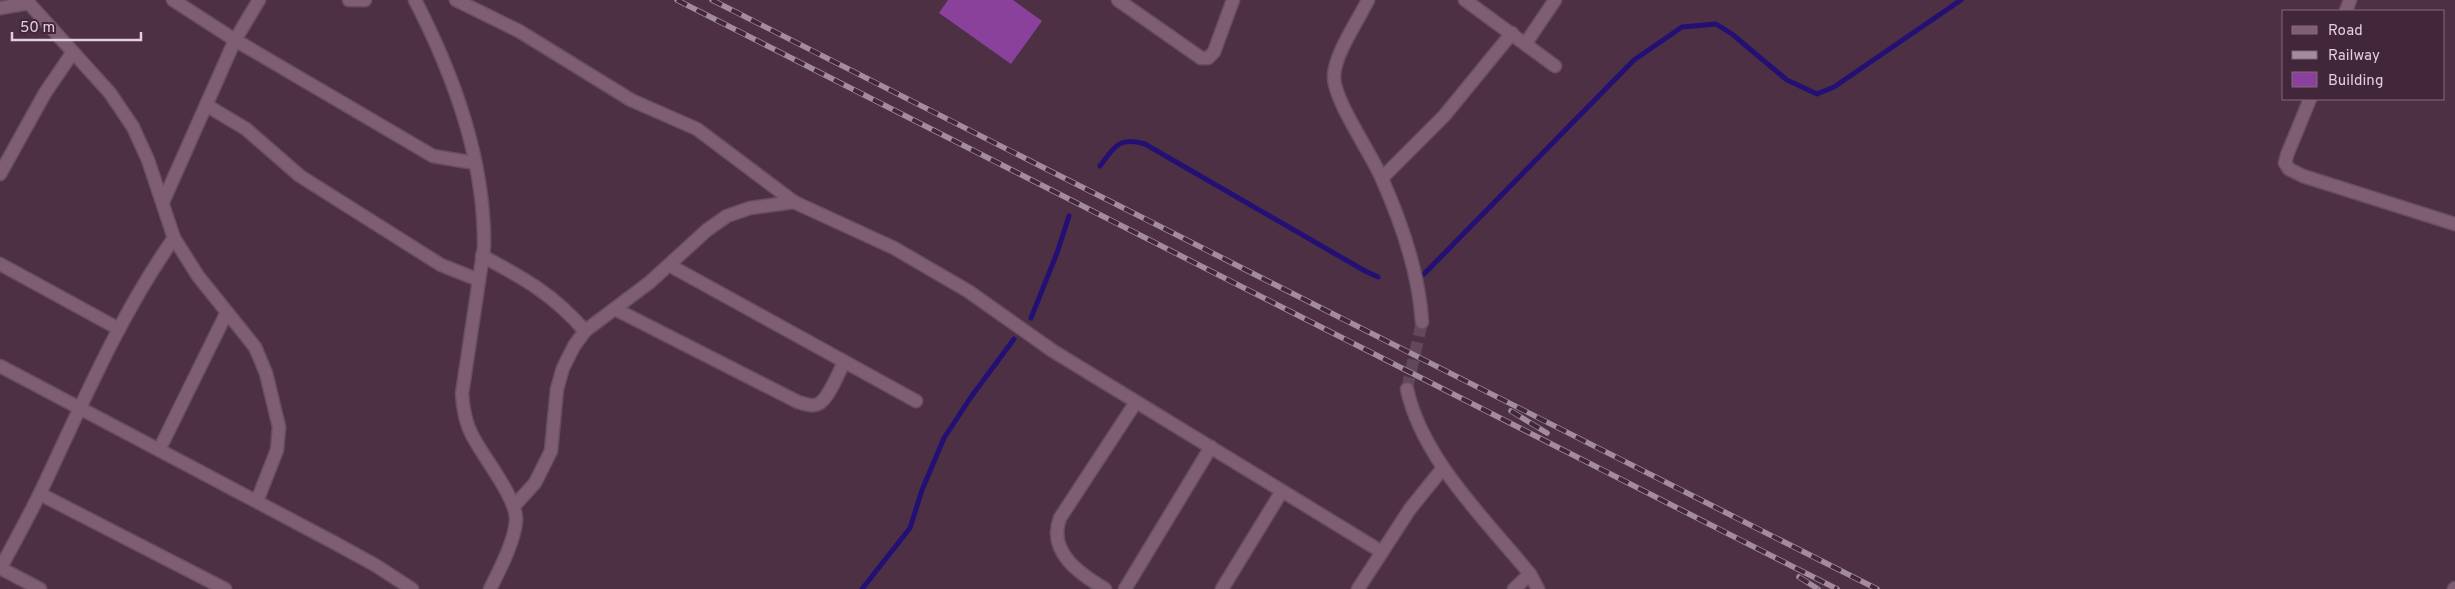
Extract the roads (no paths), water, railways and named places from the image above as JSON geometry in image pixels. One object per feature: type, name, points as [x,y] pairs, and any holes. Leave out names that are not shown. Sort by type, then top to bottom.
[{"type":"street","points":[[173,0],[235,40],[433,156],[475,163]]},
{"type":"street","points":[[163,202],[235,40],[259,0]]},
{"type":"street","points":[[349,0],[365,0]]},
{"type":"street","points":[[415,0],[448,69],[462,108],[475,163],[484,222],[479,280],[462,394],[463,413],[472,435],[514,506],[516,521],[512,537],[490,589]]},
{"type":"street","points":[[456,0],[518,31],[631,100],[697,130],[794,202],[894,248],[968,291],[1053,351],[1382,552]]},
{"type":"street","points":[[1118,0],[1201,58],[1208,58],[1214,52],[1233,0]]},
{"type":"street","points":[[1368,0],[1335,65],[1334,78],[1336,90],[1382,178],[1412,260],[1422,322]]},
{"type":"street","points":[[1465,0],[1555,66]]},
{"type":"street","points":[[1526,44],[1555,0]]},
{"type":"street","points":[[0,8],[27,1],[110,93],[133,127],[148,160],[174,238],[198,276],[256,347],[266,373],[279,427],[277,450],[257,502]]},
{"type":"street","points":[[1382,178],[1444,116],[1512,33]]},
{"type":"street","points":[[0,174],[48,87],[73,52]]},
{"type":"street","points":[[2310,100],[2287,155],[2285,163],[2288,169],[2303,176],[2455,224]]},
{"type":"street","points":[[206,105],[246,129],[300,176],[441,265],[479,280]]},
{"type":"street","points":[[514,506],[535,482],[551,451],[557,389],[567,360],[585,331],[670,265],[707,230],[727,216],[750,208],[794,202]]},
{"type":"street","points":[[40,589],[0,569],[40,494],[119,329],[150,271],[174,238]]},
{"type":"street","points":[[482,256],[526,279],[548,295],[565,308],[585,331]]},
{"type":"street","points":[[0,264],[119,329]]},
{"type":"street","points":[[670,265],[916,401]]},
{"type":"street","points":[[615,309],[798,402],[810,405],[819,404],[826,397],[844,362]]},
{"type":"street","points":[[159,450],[227,312]]},
{"type":"street","points":[[0,366],[375,565],[412,589]]},
{"type":"street","points":[[1407,389],[1410,404],[1420,427],[1443,468],[1530,574],[1538,589]]},
{"type":"street","points":[[1104,589],[1077,572],[1065,559],[1056,537],[1056,528],[1060,518],[1136,402]]},
{"type":"street","points":[[1125,589],[1211,447]]},
{"type":"street","points":[[1358,589],[1410,509],[1443,468]]},
{"type":"street","points":[[1222,589],[1282,491]]},
{"type":"street","points":[[40,494],[225,589]]},
{"type":"street","points":[[1514,589],[1530,574]]},
{"type":"waterway","points":[[1424,274],[1634,60],[1682,27],[1716,24],[1732,34],[1787,80],[1817,94],[1834,87],[1961,0]]},
{"type":"waterway","points":[[1100,166],[1109,153],[1123,142],[1129,141],[1145,144],[1378,277]]},
{"type":"waterway","points":[[1031,318],[1057,253],[1069,216]]},
{"type":"waterway","points":[[862,589],[910,528],[922,490],[944,438],[971,397],[1014,339]]},
{"type":"tunnel","points":[[1407,389],[1422,322]]},
{"type":"railway","points":[[677,0],[1837,589]]},
{"type":"railway","points":[[712,0],[1877,589]]},
{"type":"railway","points":[[1511,411],[1547,433]]},
{"type":"railway","points":[[1799,577],[1818,589]]}]
